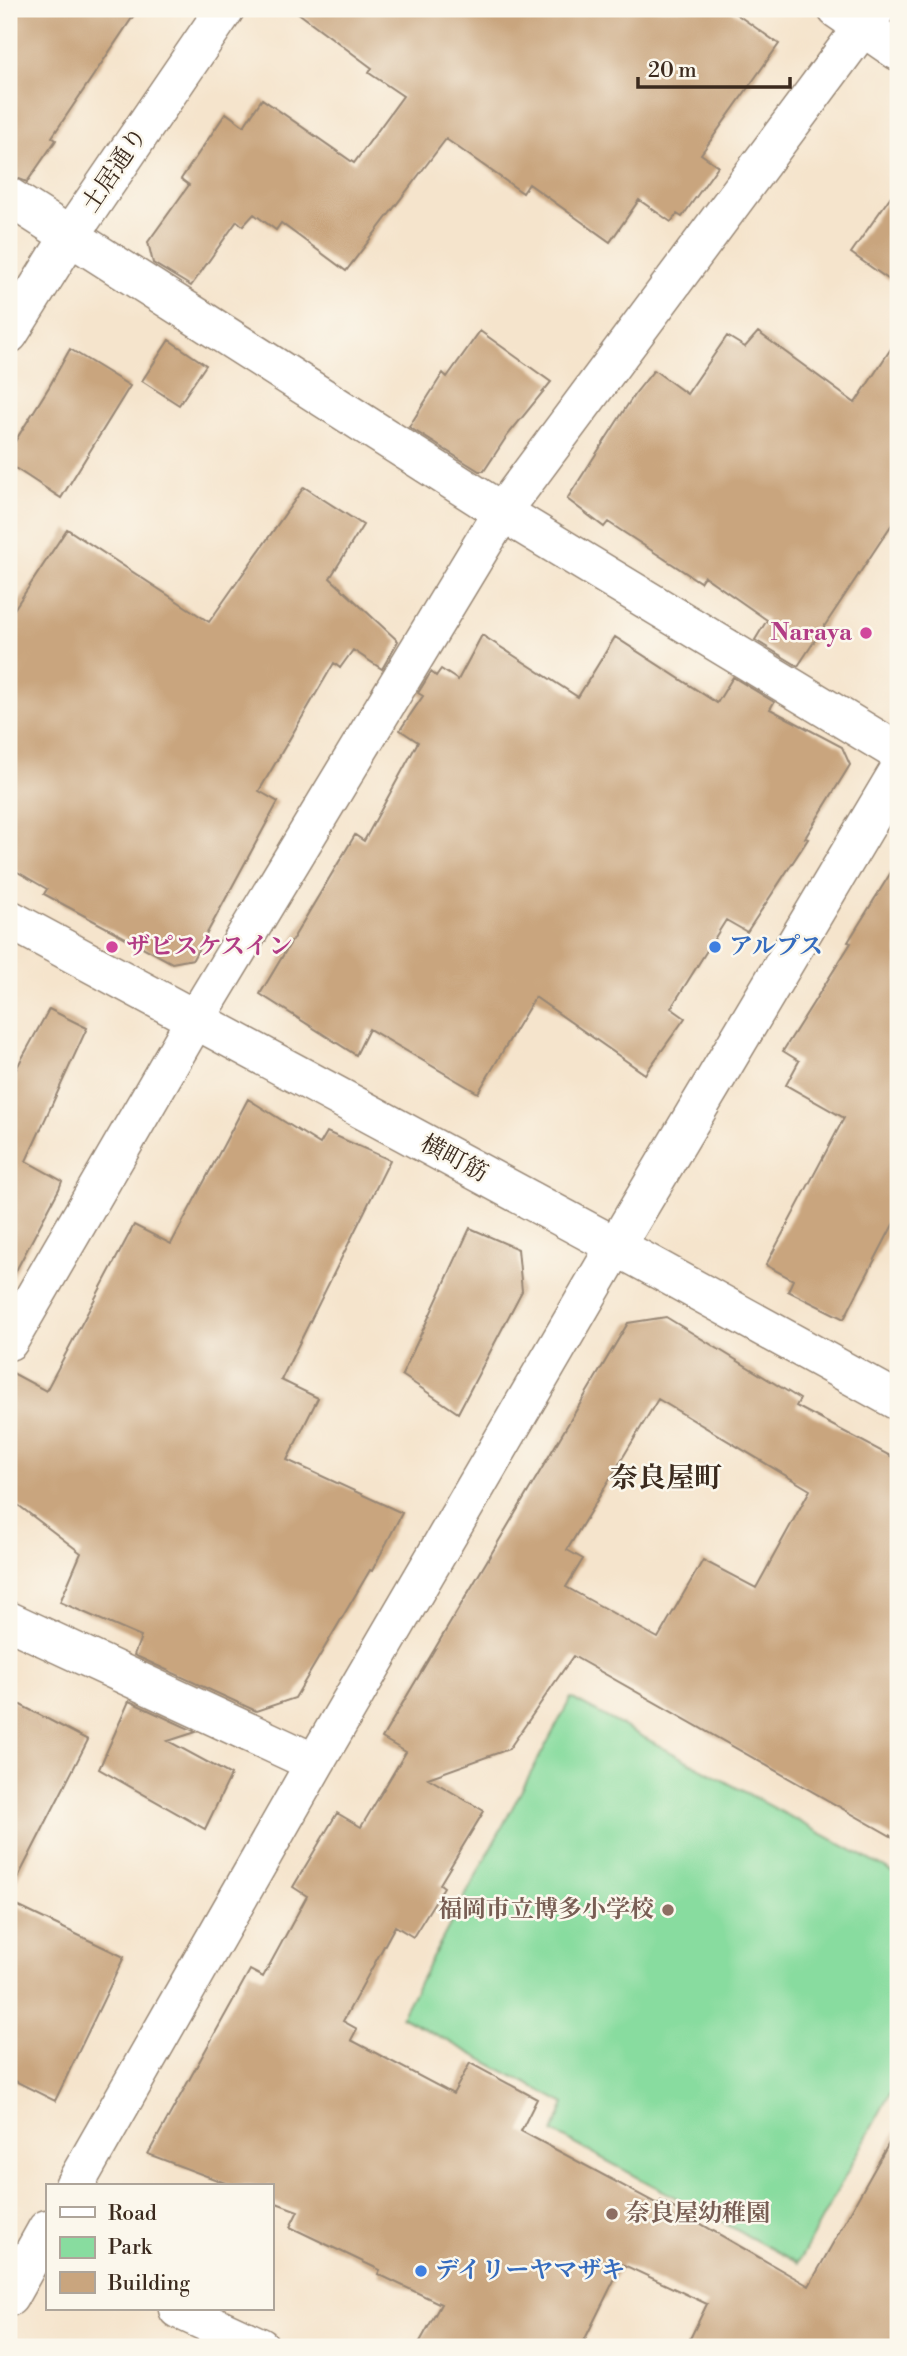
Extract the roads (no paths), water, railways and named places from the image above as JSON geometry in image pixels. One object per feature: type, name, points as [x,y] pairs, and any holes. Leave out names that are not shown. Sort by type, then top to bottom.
[{"type":"street","name":"土居通り","points":[[9,334],[70,236],[225,9]]},
{"type":"street","points":[[9,1341],[195,1020],[502,512],[859,15],[898,51]]},
{"type":"street","points":[[9,197],[502,512],[898,752]]},
{"type":"street","points":[[75,2184],[315,1762],[898,772]]},
{"type":"street","name":"横町筋","points":[[9,919],[898,1401]]},
{"type":"street","points":[[9,1621],[315,1762]]},
{"type":"street","points":[[9,2297],[35,2238]]},
{"type":"street","points":[[180,2310],[260,2347]]},
{"type":"place","name":"Naraya","points":[[866,633]]},
{"type":"place","name":"ザピスケスイン","points":[[112,947]]},
{"type":"place","name":"アルプス","points":[[715,947]]},
{"type":"place","name":"福岡市立博多小学校","points":[[668,1910]]},
{"type":"place","name":"奈良屋幼稚園","points":[[612,2214]]},
{"type":"place","name":"デイリーヤマザキ","points":[[421,2271]]},
{"type":"district","name":"奈良屋町","points":[[666,1478]]}]
